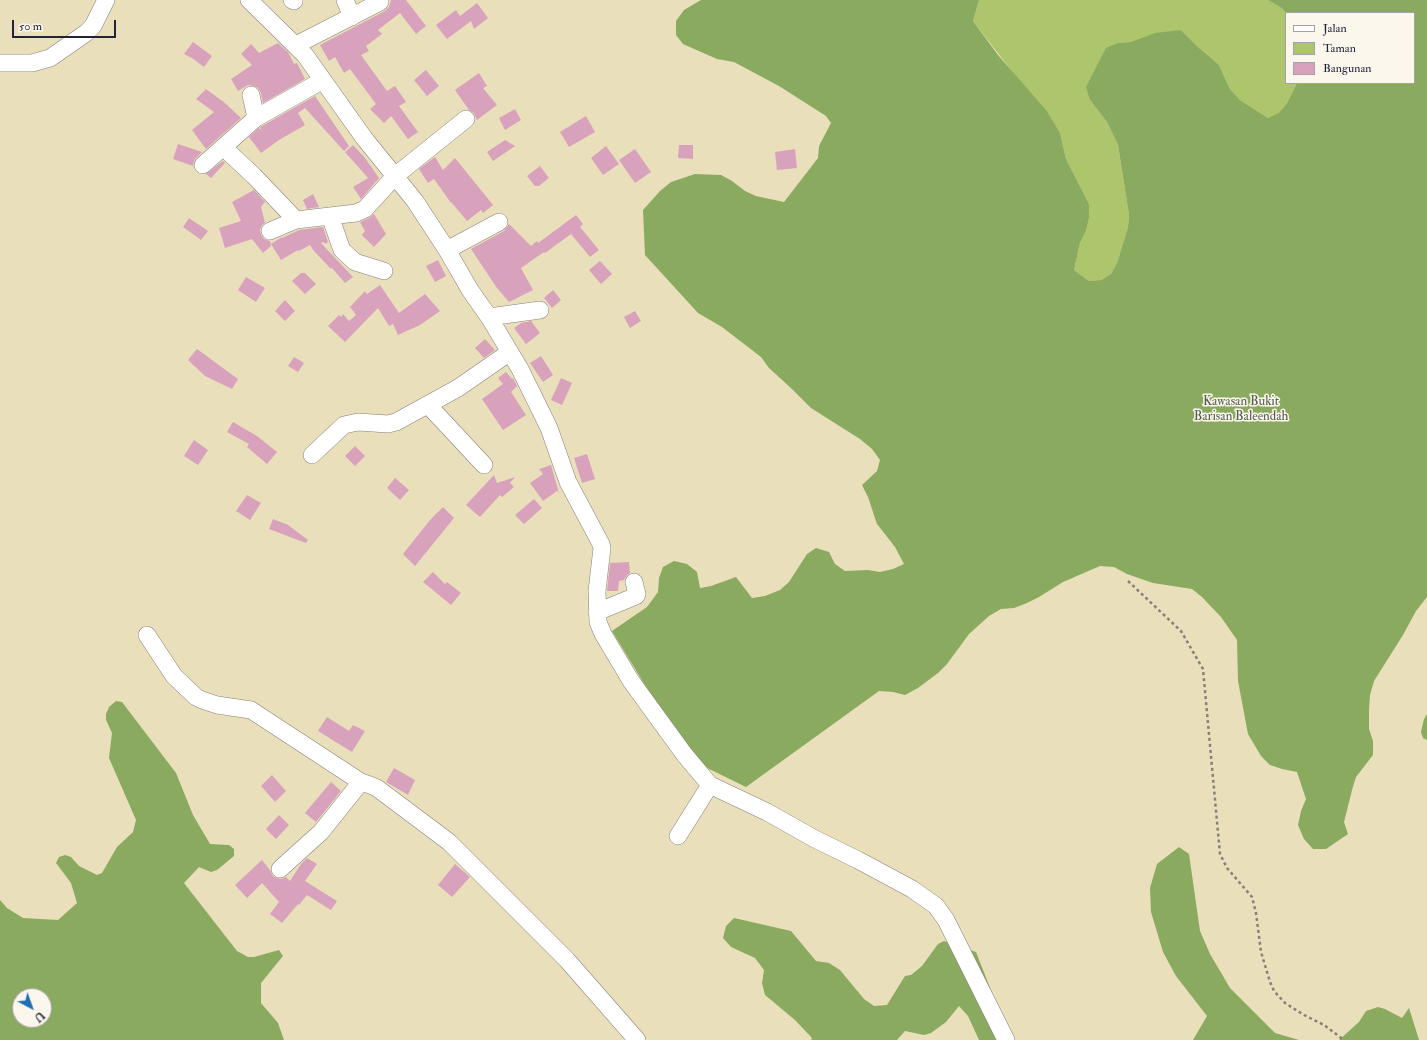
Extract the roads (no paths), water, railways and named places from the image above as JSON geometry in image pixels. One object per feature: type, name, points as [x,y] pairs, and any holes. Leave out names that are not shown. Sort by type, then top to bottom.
[{"type":"street","points":[[0,63],[32,64],[50,58],[86,33],[93,26],[106,0]]},
{"type":"street","points":[[249,0],[305,55],[364,138],[415,201],[510,352],[529,386],[549,428],[568,482],[601,544],[602,548],[597,590],[597,612],[599,626],[626,673],[684,754],[710,785],[767,812],[815,839],[872,867],[912,889],[936,906],[946,920],[1006,1040]]},
{"type":"street","points":[[345,0],[352,17]]},
{"type":"street","points":[[296,45],[380,2]]},
{"type":"street","points":[[203,165],[256,118],[323,80]]},
{"type":"street","points":[[251,94],[256,118]]},
{"type":"street","points":[[270,232],[296,220],[362,211],[394,176],[466,118]]},
{"type":"street","points":[[223,147],[254,176],[296,220]]},
{"type":"street","points":[[330,216],[342,250],[355,262],[384,271]]},
{"type":"street","points":[[447,250],[499,222]]},
{"type":"street","points":[[489,317],[540,310]]},
{"type":"street","points":[[312,455],[344,425],[358,422],[383,424],[396,422],[458,388],[510,352]]},
{"type":"street","points":[[428,405],[484,465]]},
{"type":"street","points":[[597,612],[636,596],[637,594],[634,582]]},
{"type":"street","points":[[147,635],[174,676],[196,697],[217,705],[251,710],[361,782],[377,788],[450,842],[567,960],[637,1040]]},
{"type":"street","points":[[280,869],[321,832],[361,782]]},
{"type":"street","points":[[678,836],[710,785]]},
{"type":"park label","name":"Kawasan Bukit Barisan Baleendah","points":[[1241,410]]}]
